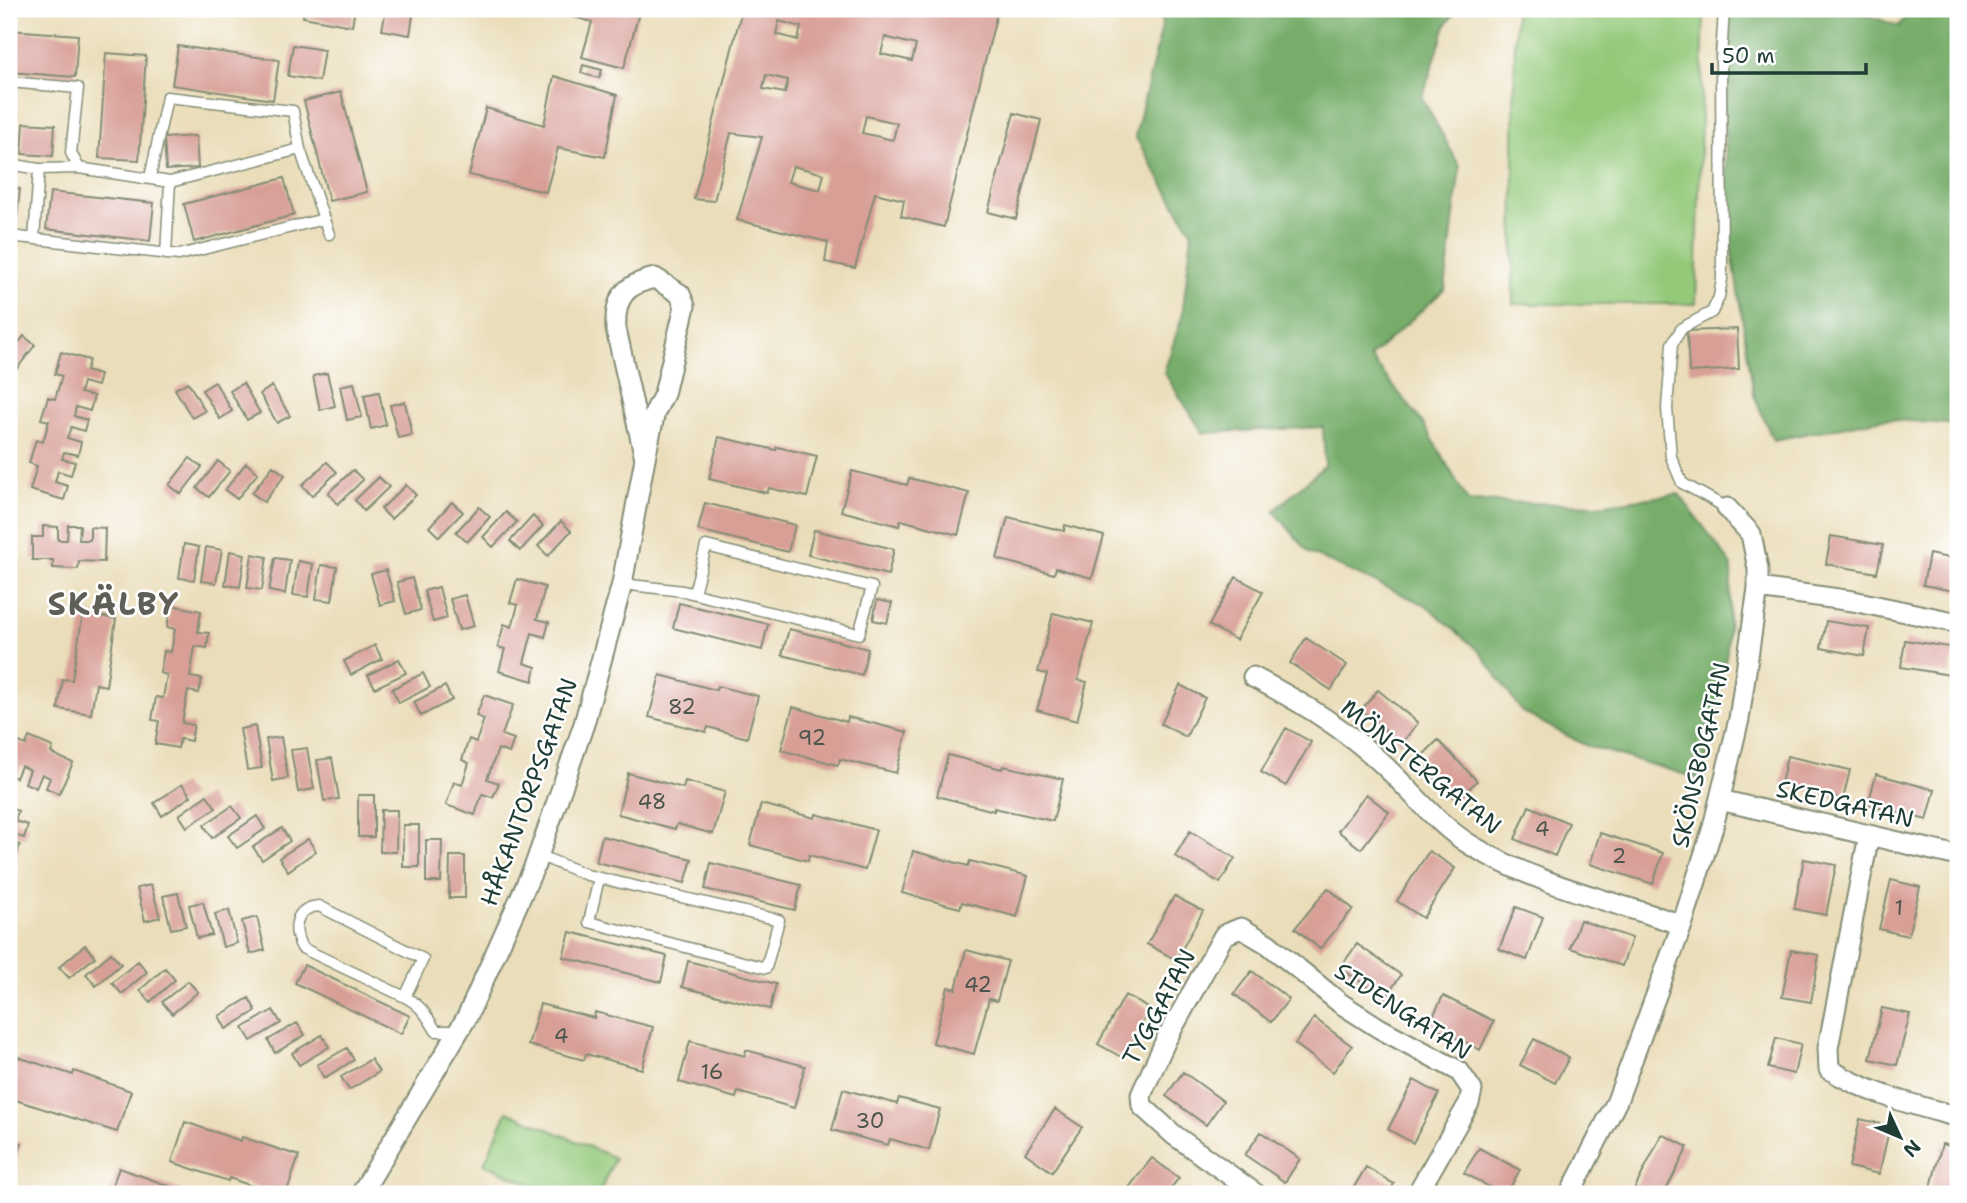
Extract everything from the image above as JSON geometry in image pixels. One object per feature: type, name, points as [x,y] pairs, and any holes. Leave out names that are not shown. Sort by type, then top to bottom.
[{"type":"street","name":"HÅKANTORPSGATAN","points":[[360,1194],[467,1017],[538,855],[584,724],[622,584],[655,412],[667,381],[685,306],[680,294],[655,278],[629,288],[615,311],[616,329],[645,458]]},
{"type":"street","name":"SKÖNSBOGATAN","points":[[1570,1194],[1617,1101],[1682,925],[1720,800],[1740,719],[1758,588],[1758,569],[1751,534],[1727,508]]},
{"type":"street","points":[[1758,588],[1853,601],[1958,623]]},
{"type":"street","name":"MÖNSTERGATAN","points":[[1252,677],[1290,696],[1355,740],[1393,773],[1440,821],[1472,846],[1528,876],[1682,925]]},
{"type":"street","name":"SKEDGATAN","points":[[1720,800],[1958,856]]},
{"type":"street","points":[[1869,835],[1828,1048],[1829,1069],[1845,1079],[1894,1098],[1958,1117]]},
{"type":"street","name":"TYGGATAN","points":[[1244,930],[1224,935],[1166,1040],[1141,1095],[1142,1106],[1174,1135],[1256,1194]]},
{"type":"street","name":"SIDENGATAN","points":[[1244,930],[1268,944],[1340,1003],[1379,1028],[1459,1071],[1472,1090],[1469,1103],[1417,1194]]},
{"type":"lane","name":"SKÖNSBOGATAN","points":[[1724,9],[1721,59],[1722,279],[1712,312],[1682,328],[1672,344],[1667,408],[1671,457],[1682,482],[1727,508]]},
{"type":"lane","points":[[9,82],[78,88],[71,153],[79,168]]},
{"type":"lane","points":[[150,178],[167,97],[293,111],[300,149],[329,234]]},
{"type":"lane","points":[[9,164],[39,169],[79,168],[170,183],[300,149]]},
{"type":"lane","points":[[34,239],[39,169]]},
{"type":"lane","points":[[166,254],[170,183]]},
{"type":"lane","points":[[9,236],[179,255],[324,219]]},
{"type":"lane","points":[[622,584],[694,593],[859,634],[872,587],[706,546],[694,593]]},
{"type":"lane","points":[[538,855],[599,878],[779,920],[766,968],[589,922],[599,878]]},
{"type":"lane","points":[[405,997],[423,959],[319,906],[312,906],[302,912],[295,922],[296,936],[302,948],[405,997],[422,1009],[436,1031],[459,1031]]},
{"type":"green space","points":[[1161,9],[1458,9],[1446,25],[1422,98],[1460,167],[1445,289],[1370,357],[1423,423],[1468,501],[1597,505],[1679,494],[1732,565],[1727,651],[1703,780],[1585,745],[1522,712],[1480,652],[1426,605],[1309,553],[1274,511],[1325,465],[1323,427],[1203,433],[1164,372],[1182,317],[1192,233],[1135,136],[1162,27]]},
{"type":"green space","points":[[1515,9],[1704,9],[1696,304],[1513,304]]},
{"type":"green space","points":[[1730,9],[1848,9],[1899,26],[1911,9],[1958,9],[1958,425],[1883,419],[1773,440],[1754,395],[1729,233],[1721,36]]},
{"type":"green space","points":[[507,1111],[615,1158],[599,1194],[553,1194],[484,1164]]},
{"type":"building","points":[[253,9],[274,9],[273,13]]},
{"type":"building","points":[[304,9],[355,9],[352,26],[303,17]]},
{"type":"building","points":[[386,9],[414,9],[410,35],[382,30]]},
{"type":"building","points":[[545,9],[640,9],[624,68],[582,57],[592,22]]},
{"type":"building","points":[[742,9],[998,9],[944,227],[901,216],[904,200],[875,193],[855,268],[825,262],[828,242],[737,220],[762,137],[731,133],[714,201],[694,199]],"holes":[[[779,21],[801,27],[798,40],[776,34]],[[885,37],[916,45],[912,61],[881,54]],[[766,75],[788,80],[785,93],[763,89]],[[866,116],[897,123],[893,140],[862,133]],[[793,166],[824,174],[820,190],[788,182]]]},
{"type":"building","points":[[9,30],[78,35],[75,77],[9,72]]},
{"type":"building","points":[[293,45],[324,50],[319,81],[288,76]]},
{"type":"building","points":[[178,46],[279,60],[273,100],[172,85]]},
{"type":"building","points":[[106,53],[146,56],[139,160],[99,158]]},
{"type":"building","points":[[583,65],[602,70],[599,78],[581,73]]},
{"type":"building","points":[[554,76],[617,95],[605,157],[558,148],[546,192],[469,175],[486,108],[544,125]]},
{"type":"building","points":[[341,92],[367,192],[329,201],[304,101]]},
{"type":"building","points":[[1014,113],[1041,120],[1016,219],[988,212]]},
{"type":"building","points":[[24,123],[55,125],[53,156],[22,154]]},
{"type":"building","points":[[196,136],[198,168],[166,170],[164,138]]},
{"type":"building","points":[[284,178],[294,215],[194,242],[184,204]]},
{"type":"building","points":[[9,187],[20,189],[16,227],[9,226]]},
{"type":"building","points":[[50,192],[154,203],[150,241],[46,229]]},
{"type":"building","points":[[1737,329],[1739,369],[1689,372],[1687,331]]},
{"type":"building","points":[[24,336],[35,345],[9,379],[9,346],[13,350]]},
{"type":"building","points":[[61,352],[89,360],[86,371],[100,375],[97,386],[83,382],[80,393],[94,396],[90,411],[76,407],[74,416],[87,420],[84,431],[71,427],[67,438],[81,442],[78,455],[64,452],[62,459],[75,462],[71,475],[58,471],[55,482],[68,486],[64,500],[30,490],[37,466],[29,463],[36,440],[43,442],[49,421],[41,419],[48,397],[55,399],[62,376],[55,374]]},
{"type":"building","points":[[327,373],[335,406],[320,410],[313,376]]},
{"type":"building","points":[[188,382],[205,411],[192,418],[175,389]]},
{"type":"building","points":[[215,382],[232,411],[220,419],[202,390]]},
{"type":"building","points":[[243,383],[260,413],[247,420],[230,391]]},
{"type":"building","points":[[354,383],[362,417],[347,420],[340,386]]},
{"type":"building","points":[[272,386],[290,416],[277,423],[260,394]]},
{"type":"building","points":[[379,392],[386,425],[371,429],[364,395]]},
{"type":"building","points":[[405,402],[412,435],[398,438],[390,405]]},
{"type":"building","points":[[719,437],[817,456],[807,497],[769,488],[767,493],[709,479]]},
{"type":"building","points":[[190,458],[202,467],[181,494],[169,485]]},
{"type":"building","points":[[218,461],[230,471],[209,497],[197,488]]},
{"type":"building","points":[[327,462],[337,472],[312,496],[302,485]]},
{"type":"building","points":[[246,463],[258,473],[237,499],[225,490]]},
{"type":"building","points":[[273,466],[285,475],[264,502],[252,493]]},
{"type":"building","points":[[353,470],[363,480],[338,504],[328,493]]},
{"type":"building","points":[[852,471],[907,485],[909,478],[969,493],[958,535],[901,520],[899,526],[841,511]]},
{"type":"building","points":[[379,477],[389,487],[364,511],[355,500]]},
{"type":"building","points":[[406,485],[416,495],[391,519],[381,509]]},
{"type":"building","points":[[452,502],[463,512],[439,537],[429,527]]},
{"type":"building","points":[[705,503],[795,525],[788,552],[698,530]]},
{"type":"building","points":[[479,507],[490,517],[467,542],[456,532]]},
{"type":"building","points":[[506,512],[517,522],[493,547],[483,537]]},
{"type":"building","points":[[533,516],[543,526],[520,551],[510,541]]},
{"type":"building","points":[[1008,517],[1064,531],[1065,525],[1104,536],[1092,578],[1056,568],[1054,574],[997,559]]},
{"type":"building","points":[[561,521],[571,531],[548,556],[538,546]]},
{"type":"building","points":[[9,522],[16,528],[9,537]]},
{"type":"building","points":[[68,525],[80,525],[79,540],[90,540],[90,527],[105,528],[104,562],[79,561],[78,569],[53,568],[53,560],[32,560],[32,537],[43,537],[43,526],[58,527],[58,540],[67,540]]},
{"type":"building","points":[[814,530],[894,549],[888,575],[808,555]]},
{"type":"building","points":[[1831,536],[1883,545],[1877,573],[1826,564]]},
{"type":"building","points":[[184,544],[199,547],[194,580],[179,578]]},
{"type":"building","points":[[206,547],[222,550],[216,583],[201,581]]},
{"type":"building","points":[[230,551],[245,554],[240,587],[225,585]]},
{"type":"building","points":[[252,554],[267,557],[262,590],[247,588]]},
{"type":"building","points":[[1929,554],[1958,560],[1958,592],[1923,585]]},
{"type":"building","points":[[275,558],[290,560],[285,594],[269,591]]},
{"type":"building","points":[[298,561],[313,564],[308,597],[293,595]]},
{"type":"building","points":[[321,565],[337,567],[332,601],[316,599]]},
{"type":"building","points":[[386,570],[395,601],[380,605],[371,574]]},
{"type":"building","points":[[1236,577],[1263,592],[1236,640],[1209,625]]},
{"type":"building","points":[[412,578],[421,610],[406,614],[397,582]]},
{"type":"building","points":[[517,579],[545,587],[537,619],[549,622],[545,637],[532,633],[524,663],[536,667],[533,681],[499,671],[505,649],[498,647],[504,624],[512,627],[518,605],[510,603]]},
{"type":"building","points":[[439,587],[447,618],[433,622],[424,591]]},
{"type":"building","points":[[465,595],[474,626],[459,630],[450,599]]},
{"type":"building","points":[[877,600],[892,603],[887,623],[873,620]]},
{"type":"building","points":[[679,603],[768,624],[762,650],[673,628]]},
{"type":"building","points":[[171,605],[201,611],[198,632],[209,633],[207,648],[195,646],[190,677],[202,679],[199,693],[188,691],[182,723],[194,725],[191,741],[180,739],[178,748],[155,744],[159,721],[152,720],[156,697],[163,698],[167,675],[160,673],[164,651],[171,652],[175,629],[167,627]]},
{"type":"building","points":[[83,613],[116,619],[106,686],[96,684],[91,714],[58,709],[63,679],[72,680]]},
{"type":"building","points":[[1053,613],[1093,623],[1078,680],[1087,682],[1077,721],[1037,710],[1047,674],[1038,672]]},
{"type":"building","points":[[1826,621],[1869,628],[1864,656],[1821,648]]},
{"type":"building","points":[[789,629],[868,649],[862,675],[782,655]]},
{"type":"building","points":[[1306,638],[1347,665],[1331,690],[1290,663]]},
{"type":"building","points":[[1905,640],[1955,648],[1950,675],[1901,667]]},
{"type":"building","points":[[375,645],[382,659],[351,675],[344,661]]},
{"type":"building","points":[[399,659],[406,673],[375,688],[368,675]]},
{"type":"building","points":[[423,673],[430,687],[399,703],[392,689]]},
{"type":"building","points":[[660,675],[716,690],[717,686],[758,696],[747,738],[708,727],[706,732],[649,717]]},
{"type":"building","points":[[1180,685],[1205,698],[1186,737],[1161,724]]},
{"type":"building","points":[[445,686],[452,700],[421,716],[414,702]]},
{"type":"building","points":[[1378,690],[1418,723],[1401,744],[1361,710]]},
{"type":"building","points":[[484,695],[513,705],[502,735],[514,739],[509,753],[498,749],[487,779],[499,783],[493,797],[482,794],[475,815],[446,805],[454,782],[462,785],[469,763],[462,760],[469,739],[476,742],[484,719],[476,716]]},
{"type":"building","points":[[793,707],[847,722],[848,717],[907,732],[896,773],[840,759],[838,765],[781,750]]},
{"type":"building","points":[[255,726],[262,768],[247,770],[240,729]]},
{"type":"building","points":[[1286,728],[1311,742],[1286,786],[1261,772]]},
{"type":"building","points":[[29,737],[53,747],[51,753],[73,763],[59,794],[46,788],[50,778],[42,774],[36,788],[25,783],[30,770],[21,766],[16,778],[9,775],[9,738],[26,745]]},
{"type":"building","points":[[281,737],[288,778],[273,781],[266,739]]},
{"type":"building","points":[[1438,740],[1477,781],[1457,800],[1418,760]]},
{"type":"building","points":[[307,748],[314,789],[298,792],[291,750]]},
{"type":"building","points":[[948,755],[1002,769],[1003,766],[1063,779],[1053,821],[994,808],[994,811],[937,796]]},
{"type":"building","points":[[1787,756],[1850,770],[1843,799],[1781,784]]},
{"type":"building","points":[[332,758],[339,799],[324,801],[317,760]]},
{"type":"building","points":[[628,773],[683,788],[685,781],[725,792],[713,834],[677,824],[675,829],[618,814]]},
{"type":"building","points":[[1876,774],[1935,790],[1927,820],[1868,805]]},
{"type":"building","points":[[182,784],[191,796],[162,816],[154,803]]},
{"type":"building","points":[[1366,794],[1389,812],[1361,849],[1338,831]]},
{"type":"building","points":[[207,795],[216,808],[187,827],[179,815]]},
{"type":"building","points":[[358,795],[374,795],[374,837],[358,837]]},
{"type":"building","points":[[761,804],[815,818],[816,814],[876,830],[865,870],[809,855],[808,861],[750,845]]},
{"type":"building","points":[[232,806],[241,818],[212,838],[204,825]]},
{"type":"building","points":[[1529,806],[1569,823],[1555,856],[1515,839]]},
{"type":"building","points":[[9,808],[18,811],[15,821],[28,825],[24,838],[9,833]]},
{"type":"building","points":[[381,810],[397,810],[396,852],[380,852]]},
{"type":"building","points":[[257,816],[265,829],[237,848],[228,836]]},
{"type":"building","points":[[403,825],[419,825],[419,867],[403,867]]},
{"type":"building","points":[[282,828],[290,841],[262,860],[253,847]]},
{"type":"building","points":[[1190,831],[1235,858],[1220,883],[1175,856]]},
{"type":"building","points":[[1600,833],[1663,853],[1653,884],[1590,864]]},
{"type":"building","points":[[602,836],[692,859],[685,883],[596,862]]},
{"type":"building","points":[[308,839],[316,851],[288,871],[279,858]]},
{"type":"building","points":[[426,840],[442,840],[441,882],[426,882]]},
{"type":"building","points":[[9,842],[20,845],[15,859],[9,857]]},
{"type":"building","points":[[913,851],[968,866],[970,861],[1028,876],[1017,917],[962,902],[960,908],[902,893]]},
{"type":"building","points":[[1429,851],[1455,868],[1423,918],[1397,901]]},
{"type":"building","points":[[450,856],[465,856],[465,898],[449,898]]},
{"type":"building","points":[[1804,859],[1836,865],[1826,915],[1794,909]]},
{"type":"building","points":[[711,863],[801,885],[795,910],[705,889]]},
{"type":"building","points":[[1891,880],[1920,887],[1908,936],[1879,929]]},
{"type":"building","points":[[151,885],[160,917],[145,921],[137,888]]},
{"type":"building","points":[[1328,888],[1353,909],[1320,949],[1295,928]]},
{"type":"building","points":[[178,893],[186,926],[171,929],[163,896]]},
{"type":"building","points":[[1174,896],[1203,911],[1176,960],[1147,944]]},
{"type":"building","points":[[203,902],[212,935],[197,938],[189,905]]},
{"type":"building","points":[[1516,907],[1543,917],[1527,960],[1499,949]]},
{"type":"building","points":[[229,910],[237,943],[223,947],[215,914]]},
{"type":"building","points":[[257,917],[265,950],[250,954],[242,921]]},
{"type":"building","points":[[1580,920],[1632,938],[1622,966],[1570,948]]},
{"type":"building","points":[[570,932],[667,956],[661,982],[563,957]]},
{"type":"building","points":[[1357,944],[1401,975],[1385,998],[1340,968]]},
{"type":"building","points":[[85,945],[95,957],[69,978],[59,967]]},
{"type":"building","points":[[966,950],[1008,961],[997,1001],[989,999],[974,1054],[933,1043],[948,987],[956,989]]},
{"type":"building","points":[[1791,950],[1819,955],[1811,1002],[1782,997]]},
{"type":"building","points":[[111,953],[121,964],[96,986],[86,974]]},
{"type":"building","points":[[138,961],[147,972],[122,994],[112,983]]},
{"type":"building","points":[[688,961],[776,984],[770,1009],[682,987]]},
{"type":"building","points":[[304,965],[410,1016],[401,1034],[295,983]]},
{"type":"building","points":[[165,968],[175,980],[150,1002],[140,990]]},
{"type":"building","points":[[1252,971],[1289,999],[1271,1022],[1234,994]]},
{"type":"building","points":[[188,981],[198,992],[172,1014],[162,1002]]},
{"type":"building","points":[[1125,995],[1150,1009],[1123,1058],[1098,1044]]},
{"type":"building","points":[[1443,996],[1494,1021],[1480,1050],[1429,1024]]},
{"type":"building","points":[[249,998],[256,1011],[226,1029],[219,1016]]},
{"type":"building","points":[[540,1004],[594,1018],[595,1012],[653,1027],[642,1069],[586,1054],[584,1060],[528,1045]]},
{"type":"building","points":[[1882,1008],[1910,1014],[1897,1065],[1870,1059]]},
{"type":"building","points":[[273,1010],[281,1023],[251,1041],[243,1028]]},
{"type":"building","points":[[1314,1018],[1352,1046],[1333,1072],[1295,1044]]},
{"type":"building","points":[[297,1023],[305,1035],[275,1053],[268,1040]]},
{"type":"building","points":[[322,1035],[329,1047],[299,1065],[292,1053]]},
{"type":"building","points":[[1776,1038],[1801,1044],[1794,1074],[1768,1068]]},
{"type":"building","points":[[1534,1039],[1569,1058],[1555,1083],[1520,1065]]},
{"type":"building","points":[[690,1041],[745,1056],[746,1050],[805,1066],[794,1108],[738,1092],[736,1098],[679,1082]]},
{"type":"building","points":[[347,1048],[354,1060],[324,1078],[317,1065]]},
{"type":"building","points":[[18,1057],[73,1075],[74,1071],[131,1091],[117,1132],[9,1098],[9,1082]]},
{"type":"building","points":[[371,1059],[379,1072],[349,1090],[341,1077]]},
{"type":"building","points":[[1183,1072],[1223,1101],[1206,1125],[1166,1096]]},
{"type":"building","points":[[1414,1080],[1439,1094],[1413,1143],[1388,1129]]},
{"type":"building","points":[[843,1089],[897,1104],[899,1098],[940,1109],[929,1150],[890,1139],[888,1145],[832,1130]]},
{"type":"building","points":[[1055,1109],[1082,1127],[1052,1172],[1025,1153]]},
{"type":"building","points":[[1860,1119],[1890,1126],[1879,1174],[1849,1167]]},
{"type":"building","points":[[185,1122],[241,1141],[242,1137],[299,1156],[286,1194],[275,1194],[229,1178],[228,1181],[172,1162]]},
{"type":"building","points":[[1261,1132],[1300,1159],[1285,1182],[1245,1155]]},
{"type":"building","points":[[1662,1134],[1688,1147],[1664,1194],[1632,1194]]},
{"type":"building","points":[[9,1138],[22,1143],[9,1180]]},
{"type":"building","points":[[1942,1144],[1958,1148],[1958,1194],[1930,1191]]},
{"type":"building","points":[[1479,1148],[1520,1170],[1506,1194],[1464,1173]]},
{"type":"building","points":[[1152,1158],[1179,1178],[1166,1194],[1124,1194]]},
{"type":"building","points":[[1366,1167],[1394,1184],[1389,1194],[1350,1194]]},
{"type":"building","points":[[119,1168],[192,1194],[110,1192]]},
{"type":"district","name":"SKÄLBY","points":[[114,604]]}]
